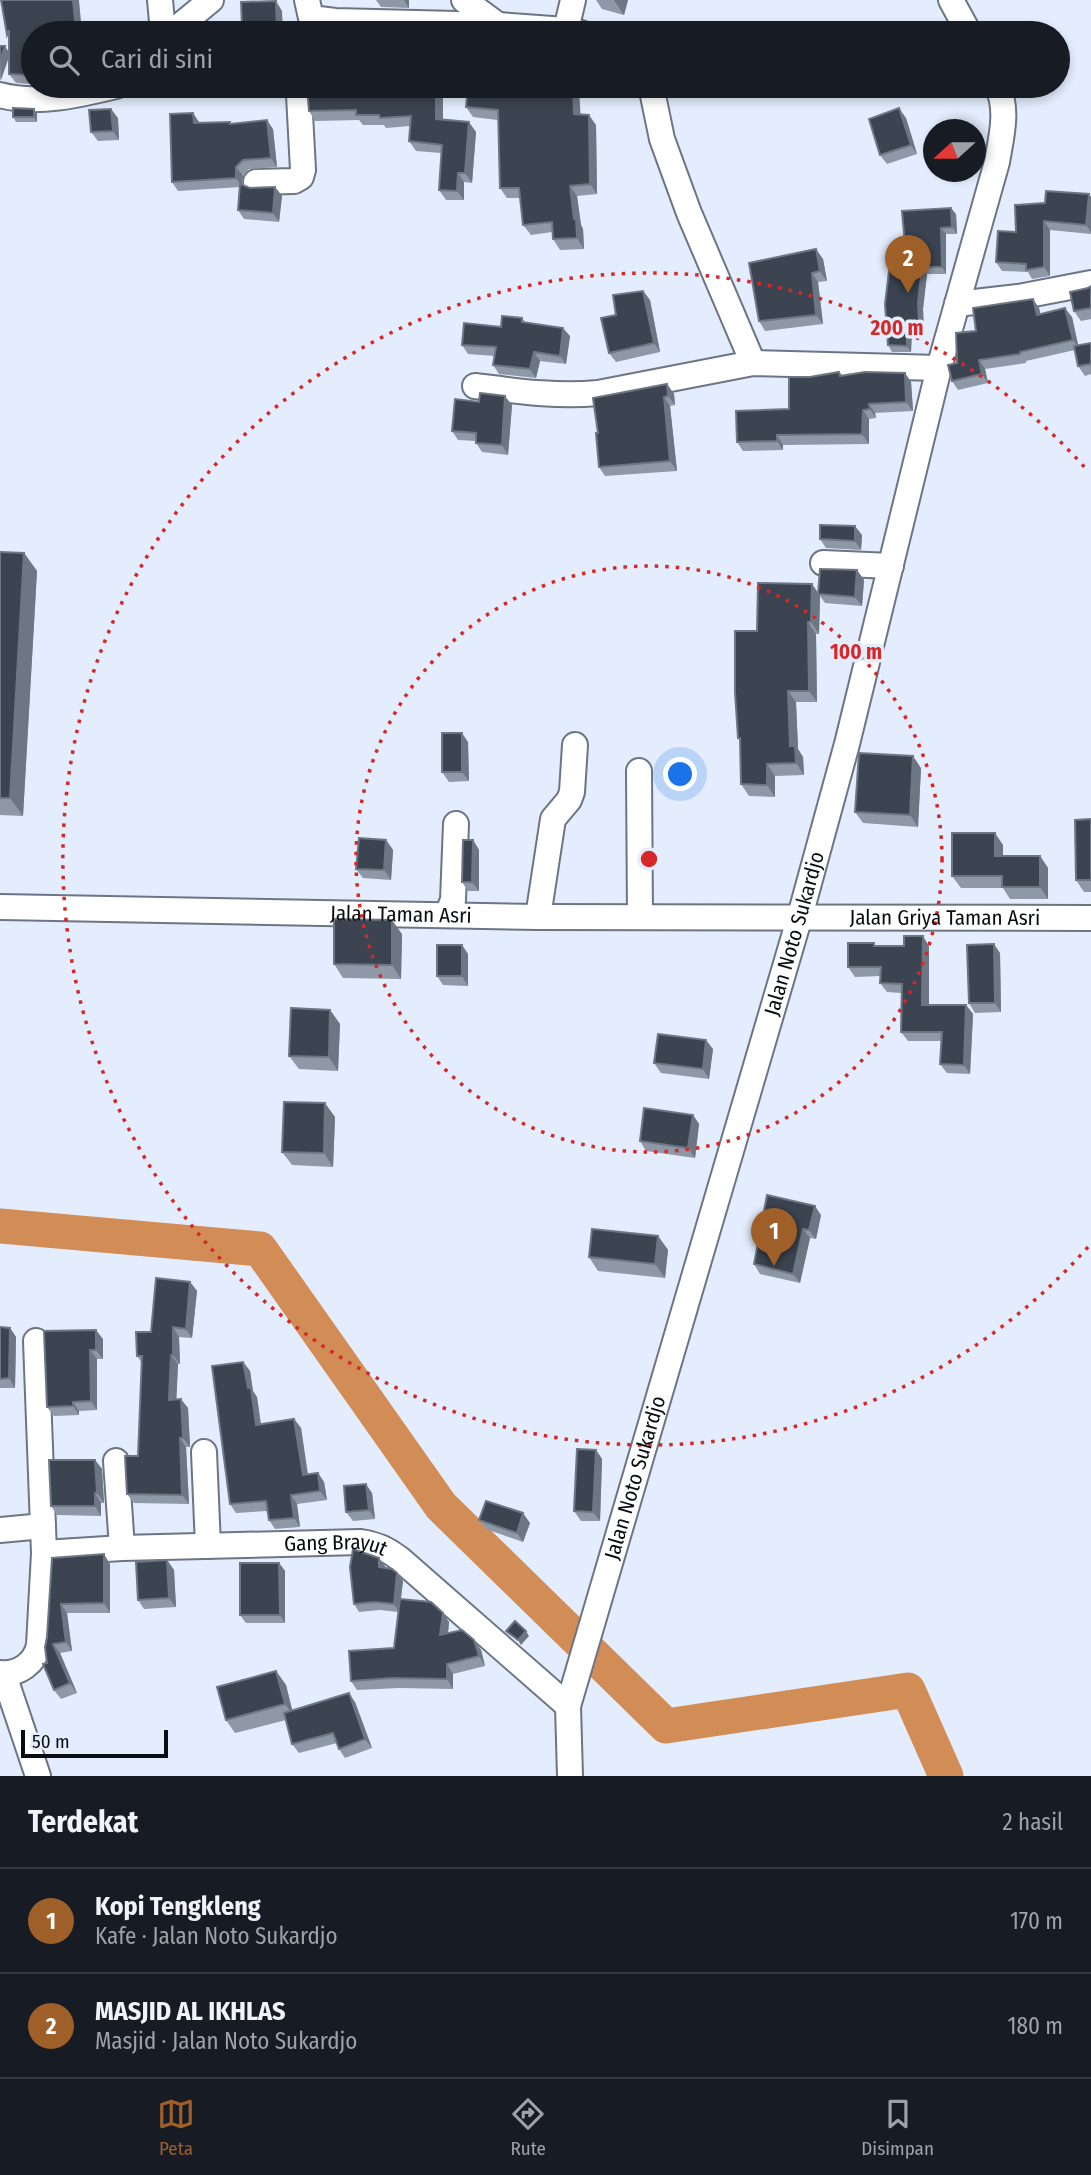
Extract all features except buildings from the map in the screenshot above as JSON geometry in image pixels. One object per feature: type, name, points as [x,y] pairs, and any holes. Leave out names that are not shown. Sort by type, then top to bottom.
[{"type":"street","points":[[160,0],[162,21]]},
{"type":"street","points":[[185,21],[211,0]]},
{"type":"street","points":[[464,0],[493,21]]},
{"type":"street","points":[[573,0],[574,21]]},
{"type":"street","points":[[951,0],[962,21]]},
{"type":"street","points":[[310,17],[335,21]]},
{"type":"street","points":[[0,95],[16,100],[49,98]]},
{"type":"street","points":[[256,182],[294,181],[301,177],[303,170],[299,98]]},
{"type":"street","points":[[653,98],[662,139],[689,214],[753,363]]},
{"type":"street","name":"Jalan Noto Sukardjo","points":[[570,1776],[568,1706],[800,916],[847,744],[939,368],[997,162],[1002,132],[1003,107],[1000,98]]},
{"type":"street","points":[[957,304],[1018,297],[1091,283]]},
{"type":"street","points":[[475,386],[550,395],[578,395],[753,363],[939,368]]},
{"type":"street","points":[[822,563],[891,566]]},
{"type":"street","points":[[538,917],[553,819],[569,800],[572,792],[575,745]]},
{"type":"street","points":[[639,771],[640,916]]},
{"type":"street","points":[[447,915],[453,900],[457,824]]},
{"type":"street","name":"Jalan Taman Asri","points":[[0,907],[538,917],[800,916]]},
{"type":"street","name":"Jalan Griya Taman Asri","points":[[800,916],[1091,918]]},
{"type":"street","points":[[36,1341],[44,1553],[39,1645],[36,1657],[27,1666],[3,1673],[38,1776]]},
{"type":"street","points":[[204,1452],[208,1546]]},
{"type":"street","points":[[116,1461],[122,1548]]},
{"type":"street","points":[[0,1530],[43,1527]]},
{"type":"street","name":"Gang Brayut","points":[[44,1553],[122,1548],[360,1542],[386,1548],[568,1706]]},
{"type":"waterway","points":[[0,1226],[260,1249],[441,1506],[666,1726],[908,1690],[946,1776]]},
{"type":"place","name":"MASJID AL IKHLAS","points":[[908,293]]},
{"type":"place","name":"Kopi Tengkleng","points":[[774,1266]]}]
